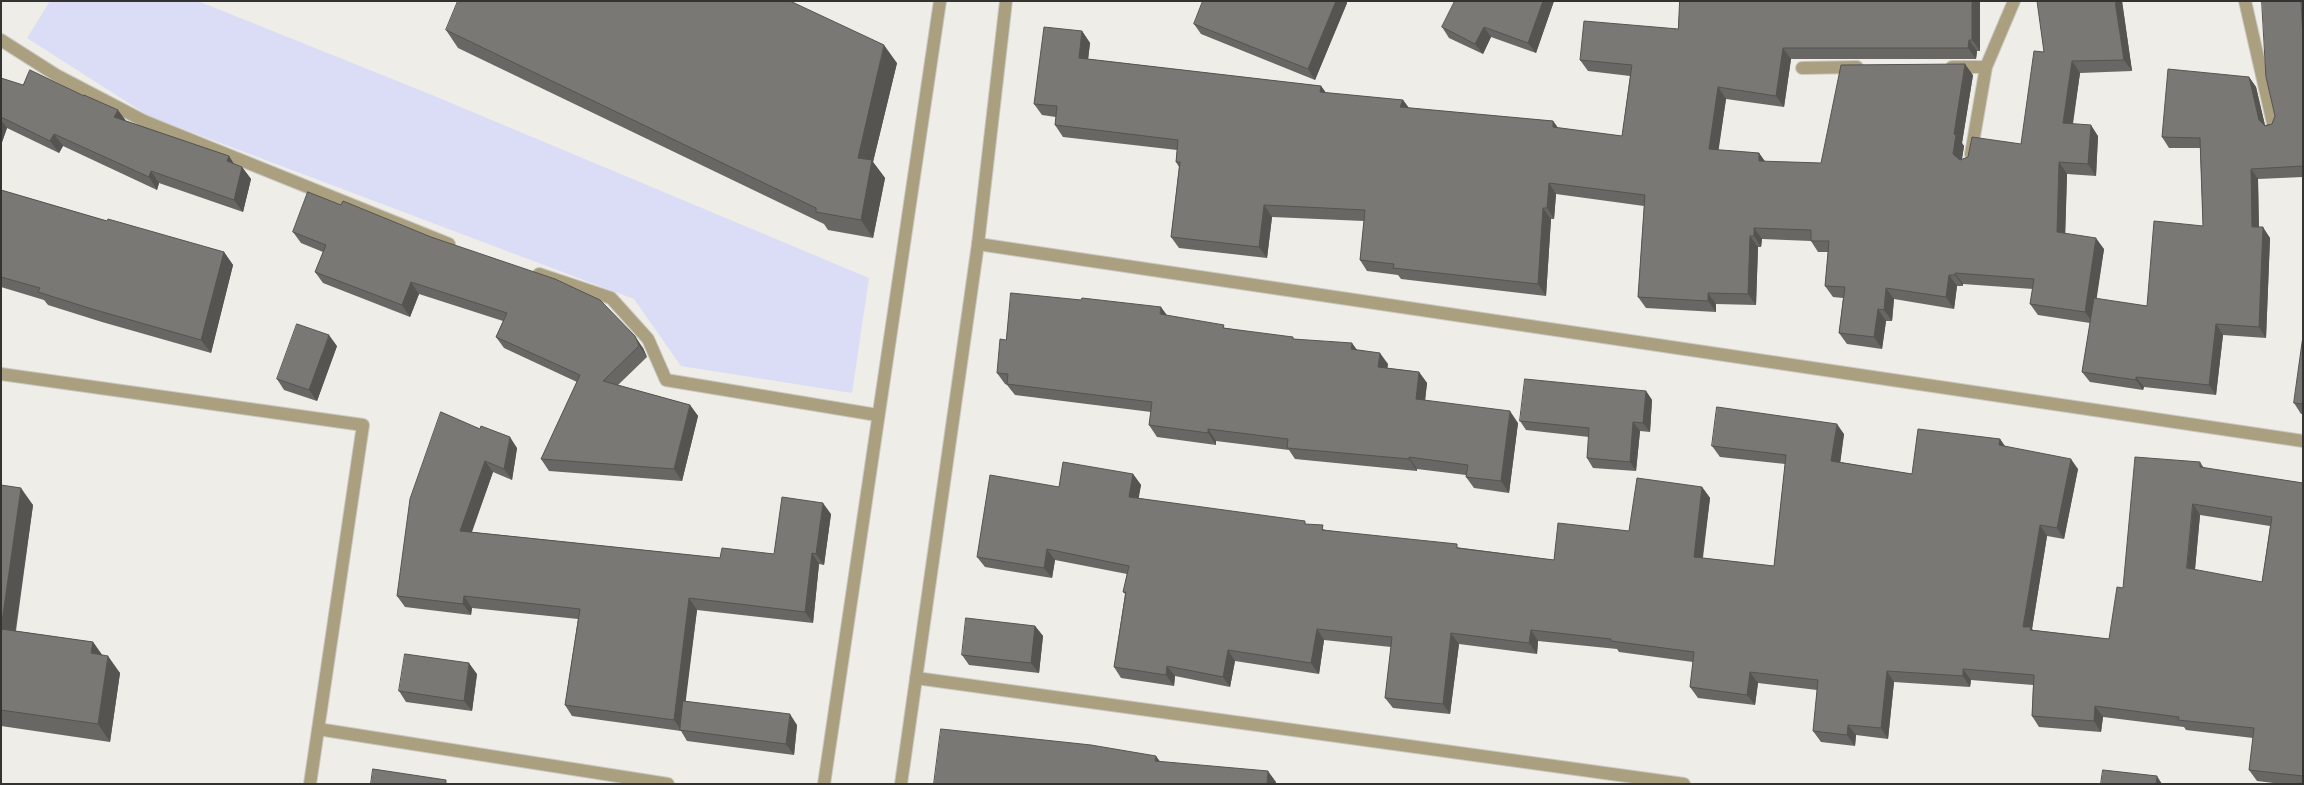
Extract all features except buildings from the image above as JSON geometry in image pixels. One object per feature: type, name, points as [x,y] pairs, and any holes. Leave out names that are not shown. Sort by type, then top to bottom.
[{"type":"street","points":[[824,784],[940,1]]},
{"type":"street","points":[[901,784],[978,244],[1006,1]]},
{"type":"street","points":[[1969,163],[1986,66],[2014,1]]},
{"type":"street","points":[[2245,1],[2274,128]]},
{"type":"street","points":[[1,40],[56,74],[144,121],[461,248]]},
{"type":"street","points":[[1938,67],[1986,66]]},
{"type":"street","points":[[1802,68],[1870,67]]},
{"type":"street","points":[[978,244],[2303,441]]},
{"type":"street","points":[[526,270],[611,298],[648,339],[666,380],[878,414]]},
{"type":"street","points":[[1,374],[363,425],[310,784]]},
{"type":"street","points":[[916,678],[1684,784]]},
{"type":"street","points":[[318,729],[668,784]]},
{"type":"shaded area","points":[[50,1],[198,1],[432,95],[869,278],[852,393],[681,366],[634,299],[149,116],[27,38]]}]
